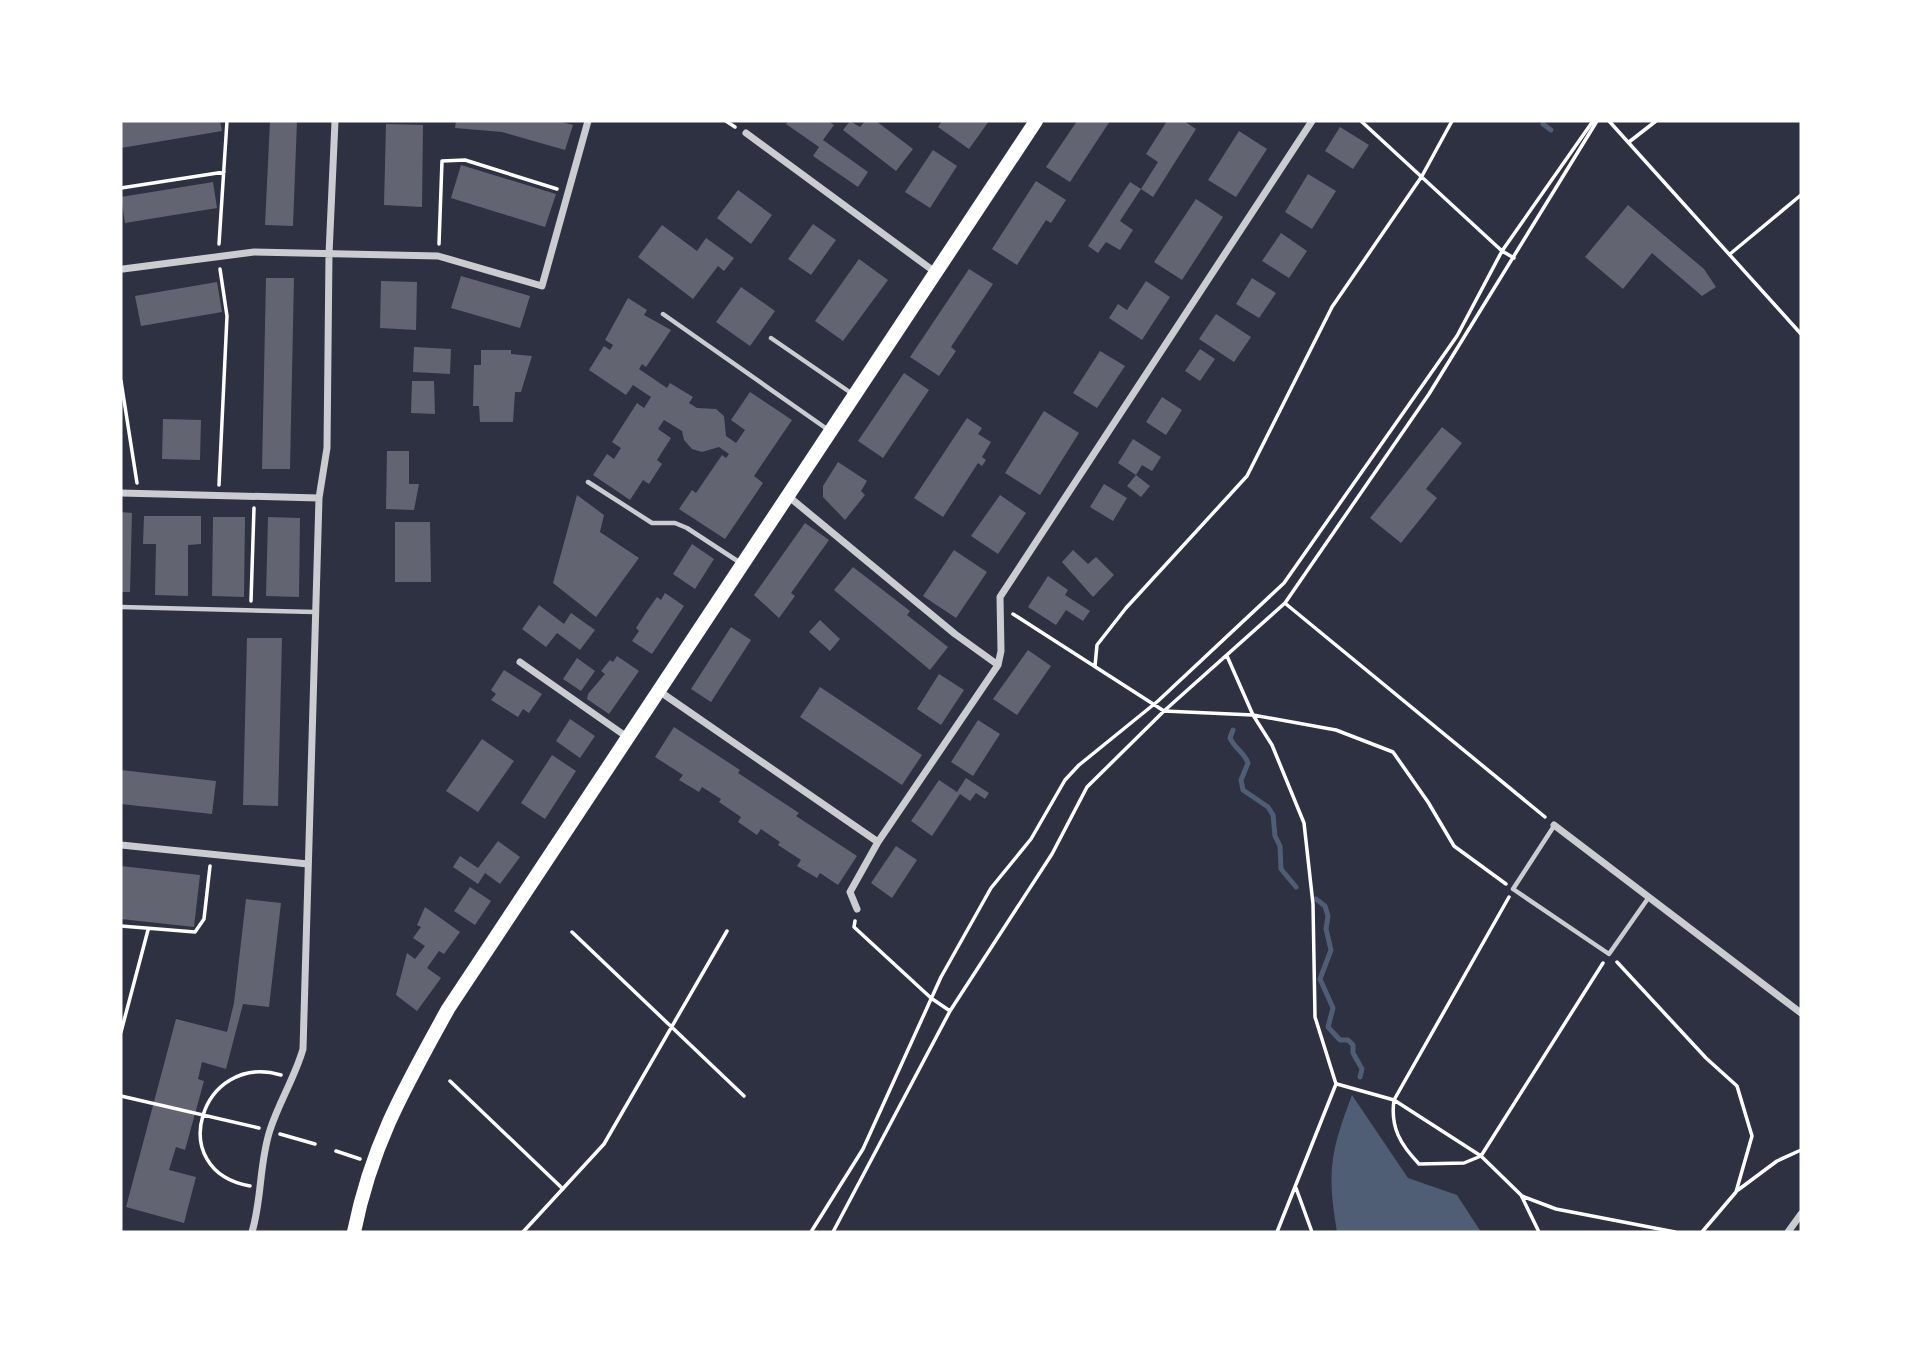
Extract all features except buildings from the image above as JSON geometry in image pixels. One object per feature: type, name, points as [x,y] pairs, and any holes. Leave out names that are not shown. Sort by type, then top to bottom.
[{"type":"main road","points":[[354,1232],[371,1163],[393,1107],[448,1009],[1036,121]]},
{"type":"street","points":[[252,1232],[269,1131],[303,1049],[319,498],[327,448],[329,254],[335,121]]},
{"type":"street","points":[[123,269],[254,252],[438,256],[542,286],[588,121]]},
{"type":"street","points":[[857,909],[850,892],[878,842],[998,665],[1001,651],[998,606],[1000,597],[1312,121]]},
{"type":"street","points":[[746,133],[935,272]]},
{"type":"street","points":[[121,493],[319,498]]},
{"type":"street","points":[[788,496],[955,634],[998,665]]},
{"type":"street","points":[[520,662],[627,737]]},
{"type":"street","points":[[659,691],[878,842]]},
{"type":"street","points":[[1554,825],[1650,895],[1801,1013]]},
{"type":"street","points":[[121,845],[308,864]]},
{"type":"street","points":[[1788,1232],[1801,1214]]},
{"type":"lane","points":[[663,314],[831,431]]},
{"type":"lane","points":[[771,338],[854,395]]},
{"type":"lane","points":[[588,482],[652,523],[675,523],[687,528],[743,565]]},
{"type":"lane","points":[[121,607],[316,612]]},
{"type":"lane","points":[[1554,825],[1513,889],[1609,954],[1650,895]]},
{"type":"path","points":[[219,496],[227,316],[218,255],[227,121]]},
{"type":"path","points":[[1361,121],[1502,251],[1514,258]]},
{"type":"path","points":[[1095,666],[1097,645],[1126,608],[1247,476],[1332,307],[1422,176],[1452,121]]},
{"type":"path","points":[[811,1232],[863,1149],[931,998],[991,888],[1031,839],[1065,780],[1079,765],[1154,704],[1284,583],[1457,336],[1502,251],[1595,121]]},
{"type":"path","points":[[833,1232],[950,1011],[1052,854],[1087,787],[1164,711],[1285,603],[1429,394],[1595,121]]},
{"type":"path","points":[[1609,121],[1801,334]]},
{"type":"path","points":[[1629,142],[1656,121]]},
{"type":"path","points":[[438,256],[442,161],[465,160],[568,192]]},
{"type":"path","points":[[121,188],[224,172]]},
{"type":"path","points":[[1729,254],[1801,195]]},
{"type":"path","points":[[121,381],[138,494]]},
{"type":"path","points":[[251,611],[255,497]]},
{"type":"path","points":[[1285,603],[1554,825]]},
{"type":"path","points":[[998,606],[1164,711],[1253,715],[1336,730],[1392,752],[1428,802],[1454,846],[1513,889],[1394,1100],[1392,1112],[1399,1143],[1419,1164],[1464,1163],[1481,1156],[1609,954],[1706,1058],[1737,1086],[1752,1136],[1736,1192]]},
{"type":"path","points":[[1227,656],[1253,715],[1272,746],[1304,823],[1313,904],[1315,1017],[1336,1084],[1277,1232]]},
{"type":"path","points":[[121,926],[190,934],[199,929],[204,919],[212,854]]},
{"type":"path","points":[[857,909],[854,927],[931,998],[950,1011]]},
{"type":"path","points":[[121,1032],[148,930]]},
{"type":"path","points":[[523,1232],[604,1144],[727,930]]},
{"type":"path","points":[[572,932],[744,1096]]},
{"type":"path","points":[[259,1188],[227,1180],[208,1164],[200,1141],[203,1114],[220,1087],[241,1074],[268,1071],[290,1079]]},
{"type":"path","points":[[450,1081],[563,1189]]},
{"type":"path","points":[[1336,1084],[1394,1100],[1481,1156],[1521,1195],[1539,1232]]},
{"type":"path","points":[[121,1096],[203,1114],[315,1144]]},
{"type":"path","points":[[1702,1232],[1736,1192],[1777,1161],[1801,1150]]},
{"type":"path","points":[[336,1151],[371,1163]]},
{"type":"path","points":[[1296,1188],[1312,1232]]},
{"type":"path","points":[[1521,1195],[1556,1209],[1675,1232]]},
{"type":"water","points":[[1352,1095],[1408,1178],[1457,1195],[1481,1232],[1337,1232],[1332,1193],[1332,1162]]},
{"type":"waterway","points":[[1543,124],[1551,130]]},
{"type":"waterway","points":[[1233,730],[1230,738],[1248,763],[1241,780],[1243,790],[1268,807],[1273,815],[1275,836],[1280,846],[1281,869],[1296,887]]},
{"type":"waterway","points":[[1316,899],[1325,906],[1328,916],[1326,929],[1331,950],[1320,979],[1333,1008],[1328,1027],[1340,1040],[1348,1040],[1353,1045],[1353,1053],[1362,1069],[1360,1077]]}]
